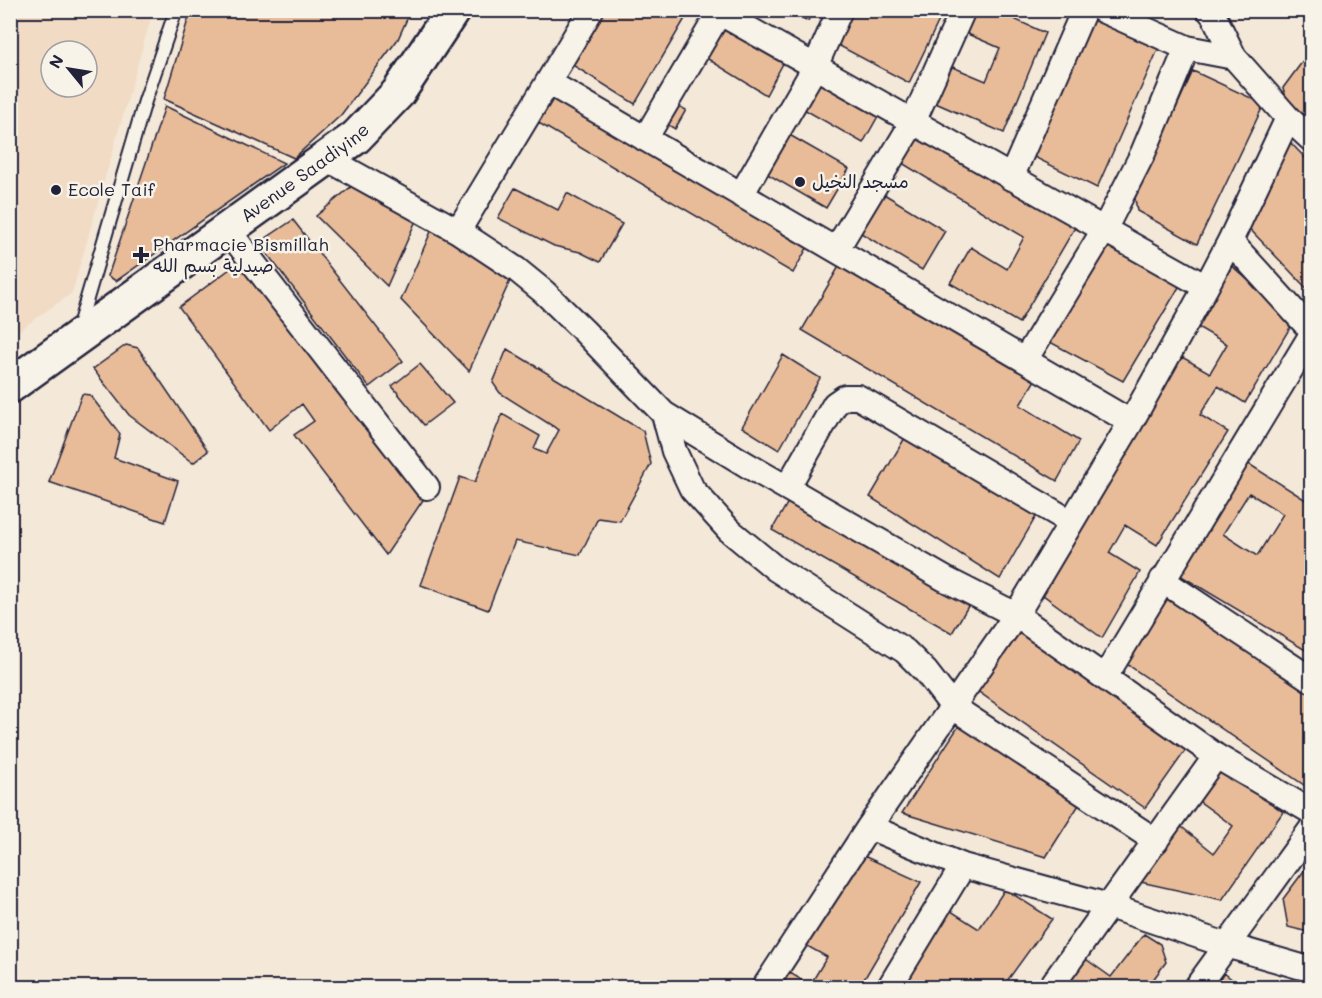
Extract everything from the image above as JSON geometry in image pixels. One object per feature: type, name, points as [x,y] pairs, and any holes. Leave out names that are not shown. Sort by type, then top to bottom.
[{"type":"main road","name":"Avenue Saadiyine","points":[[10,386],[356,137],[398,93],[453,10]]},
{"type":"street","points":[[458,231],[591,10]]},
{"type":"street","points":[[741,195],[815,67],[840,10]]},
{"type":"street","points":[[836,250],[913,122],[963,10]]},
{"type":"street","points":[[1011,178],[1084,10]]},
{"type":"street","points":[[1102,10],[1188,48],[1234,57]]},
{"type":"street","points":[[1209,10],[1234,57],[1311,140]]},
{"type":"street","points":[[645,139],[719,11],[1206,287]]},
{"type":"street","points":[[1025,360],[1104,230],[1143,153],[1188,48]]},
{"type":"street","points":[[548,82],[1131,422]]},
{"type":"street","points":[[764,987],[869,827],[1016,615],[1131,422],[1206,287],[1288,117]]},
{"type":"street","points":[[326,158],[458,231],[498,256],[544,292],[664,414],[945,579],[1016,615],[1216,756],[1311,812]]},
{"type":"street","points":[[227,229],[427,487]]},
{"type":"street","points":[[1105,677],[1311,332],[1230,241]]},
{"type":"street","points":[[787,488],[835,404],[845,397],[858,397],[1071,522]]},
{"type":"street","points":[[664,414],[674,451],[692,489],[729,530],[776,570],[905,651],[926,672],[953,707],[1156,841]]},
{"type":"street","points":[[1162,580],[1311,680]]},
{"type":"street","points":[[1050,987],[1216,756]]},
{"type":"street","points":[[869,827],[963,866],[1108,906],[1311,970]]},
{"type":"street","points":[[1196,987],[1311,828]]},
{"type":"street","points":[[889,987],[963,866]]},
{"type":"lane","points":[[74,341],[145,101],[176,10]]},
{"type":"shaded area","name":"Ecole Taif","points":[[11,10],[153,11],[72,293],[11,336]]},
{"type":"building","points":[[191,10],[411,10],[398,39],[341,115],[294,158],[164,99]]},
{"type":"building","points":[[603,10],[690,10],[635,104],[571,64]]},
{"type":"building","points":[[786,10],[813,10],[808,21]]},
{"type":"building","points":[[849,10],[944,10],[909,83],[834,43]]},
{"type":"building","points":[[972,10],[1021,10],[1016,20],[1045,33],[1004,133],[931,101],[948,65],[986,81],[1000,48],[963,32]]},
{"type":"building","points":[[1301,10],[1312,10],[1312,36],[1305,32],[1308,20],[1298,14]]},
{"type":"building","points":[[1094,15],[1160,45],[1097,188],[1032,156]]},
{"type":"building","points":[[724,19],[787,56],[766,95],[703,56]]},
{"type":"building","points":[[1311,50],[1312,130],[1290,109],[1283,88]]},
{"type":"building","points":[[1193,71],[1264,104],[1197,244],[1137,211],[1135,198]]},
{"type":"building","points":[[819,72],[882,109],[863,143],[800,107]]},
{"type":"building","points":[[555,92],[811,241],[793,273],[537,122]]},
{"type":"building","points":[[672,102],[686,110],[675,129],[660,120]]},
{"type":"building","points":[[165,106],[284,163],[116,281],[108,276]]},
{"type":"building","points":[[916,127],[1080,219],[1019,323],[950,283],[971,247],[1007,269],[1024,237],[897,160]]},
{"type":"building","points":[[786,133],[849,169],[826,208],[764,172]]},
{"type":"building","points":[[1287,139],[1312,165],[1312,294],[1246,225]]},
{"type":"building","points":[[352,186],[418,216],[387,286],[316,216]]},
{"type":"building","points":[[515,188],[558,210],[567,193],[622,224],[600,262],[580,252],[554,246],[498,218]]},
{"type":"building","points":[[879,191],[945,231],[922,270],[856,230]]},
{"type":"building","points":[[293,220],[403,361],[369,387],[259,243]]},
{"type":"building","points":[[433,227],[514,272],[469,371],[401,300]]},
{"type":"building","points":[[1108,240],[1182,282],[1123,381],[1048,341]]},
{"type":"building","points":[[242,260],[427,494],[386,555],[294,435],[314,421],[302,404],[269,430],[179,307]]},
{"type":"building","points":[[841,263],[1038,375],[1020,405],[1079,441],[1057,481],[802,330]]},
{"type":"building","points":[[1232,266],[1294,321],[1245,403],[1218,386],[1200,415],[1228,432],[1157,545],[1125,525],[1109,553],[1140,572],[1102,638],[1039,592],[1182,357],[1210,373],[1227,344],[1196,326]]},
{"type":"building","points":[[126,345],[138,348],[208,451],[193,463],[129,415],[93,369]]},
{"type":"building","points":[[507,349],[643,431],[651,464],[620,521],[598,518],[580,555],[515,541],[488,610],[421,585],[460,477],[475,482],[502,414],[540,436],[534,449],[546,454],[559,430],[500,393],[493,383]]},
{"type":"building","points":[[783,355],[820,378],[779,450],[742,427]]},
{"type":"building","points":[[420,364],[453,403],[424,425],[392,386]]},
{"type":"building","points":[[82,394],[90,395],[120,434],[114,458],[178,481],[165,522],[49,482]]},
{"type":"building","points":[[906,436],[1038,513],[1000,579],[870,497]]},
{"type":"building","points":[[1241,459],[1312,504],[1312,644],[1307,651],[1173,571]],"holes":[[[1249,493],[1283,514],[1257,556],[1223,534]]]},
{"type":"building","points":[[792,495],[973,598],[952,633],[772,530]]},
{"type":"building","points":[[1166,592],[1312,693],[1312,774],[1304,785],[1121,660]]},
{"type":"building","points":[[1019,625],[1190,744],[1145,808],[976,690]]},
{"type":"building","points":[[962,721],[1082,800],[1046,857],[902,813]]},
{"type":"building","points":[[1219,765],[1283,812],[1222,900],[1136,881],[1178,824],[1214,853],[1233,826],[1196,799]]},
{"type":"building","points":[[857,853],[921,882],[859,988],[769,988],[782,968],[810,985],[827,957],[800,942]]},
{"type":"building","points":[[1312,860],[1312,933],[1288,927],[1283,899]]},
{"type":"building","points":[[1005,889],[1052,919],[1002,988],[900,988],[948,909],[979,929]]},
{"type":"building","points":[[1144,934],[1160,944],[1166,962],[1147,988],[1057,988],[1080,955],[1111,977]]},
{"type":"building","points":[[1224,973],[1243,988],[1214,988]]},
{"type":"place","name":"مسجد النخيل","points":[[800,182]]},
{"type":"place","name":"Ecole Taif","points":[[56,190]]},
{"type":"place","name":"Pharmacie Bismillah صيدلية بسم الله","points":[[141,255]]}]
